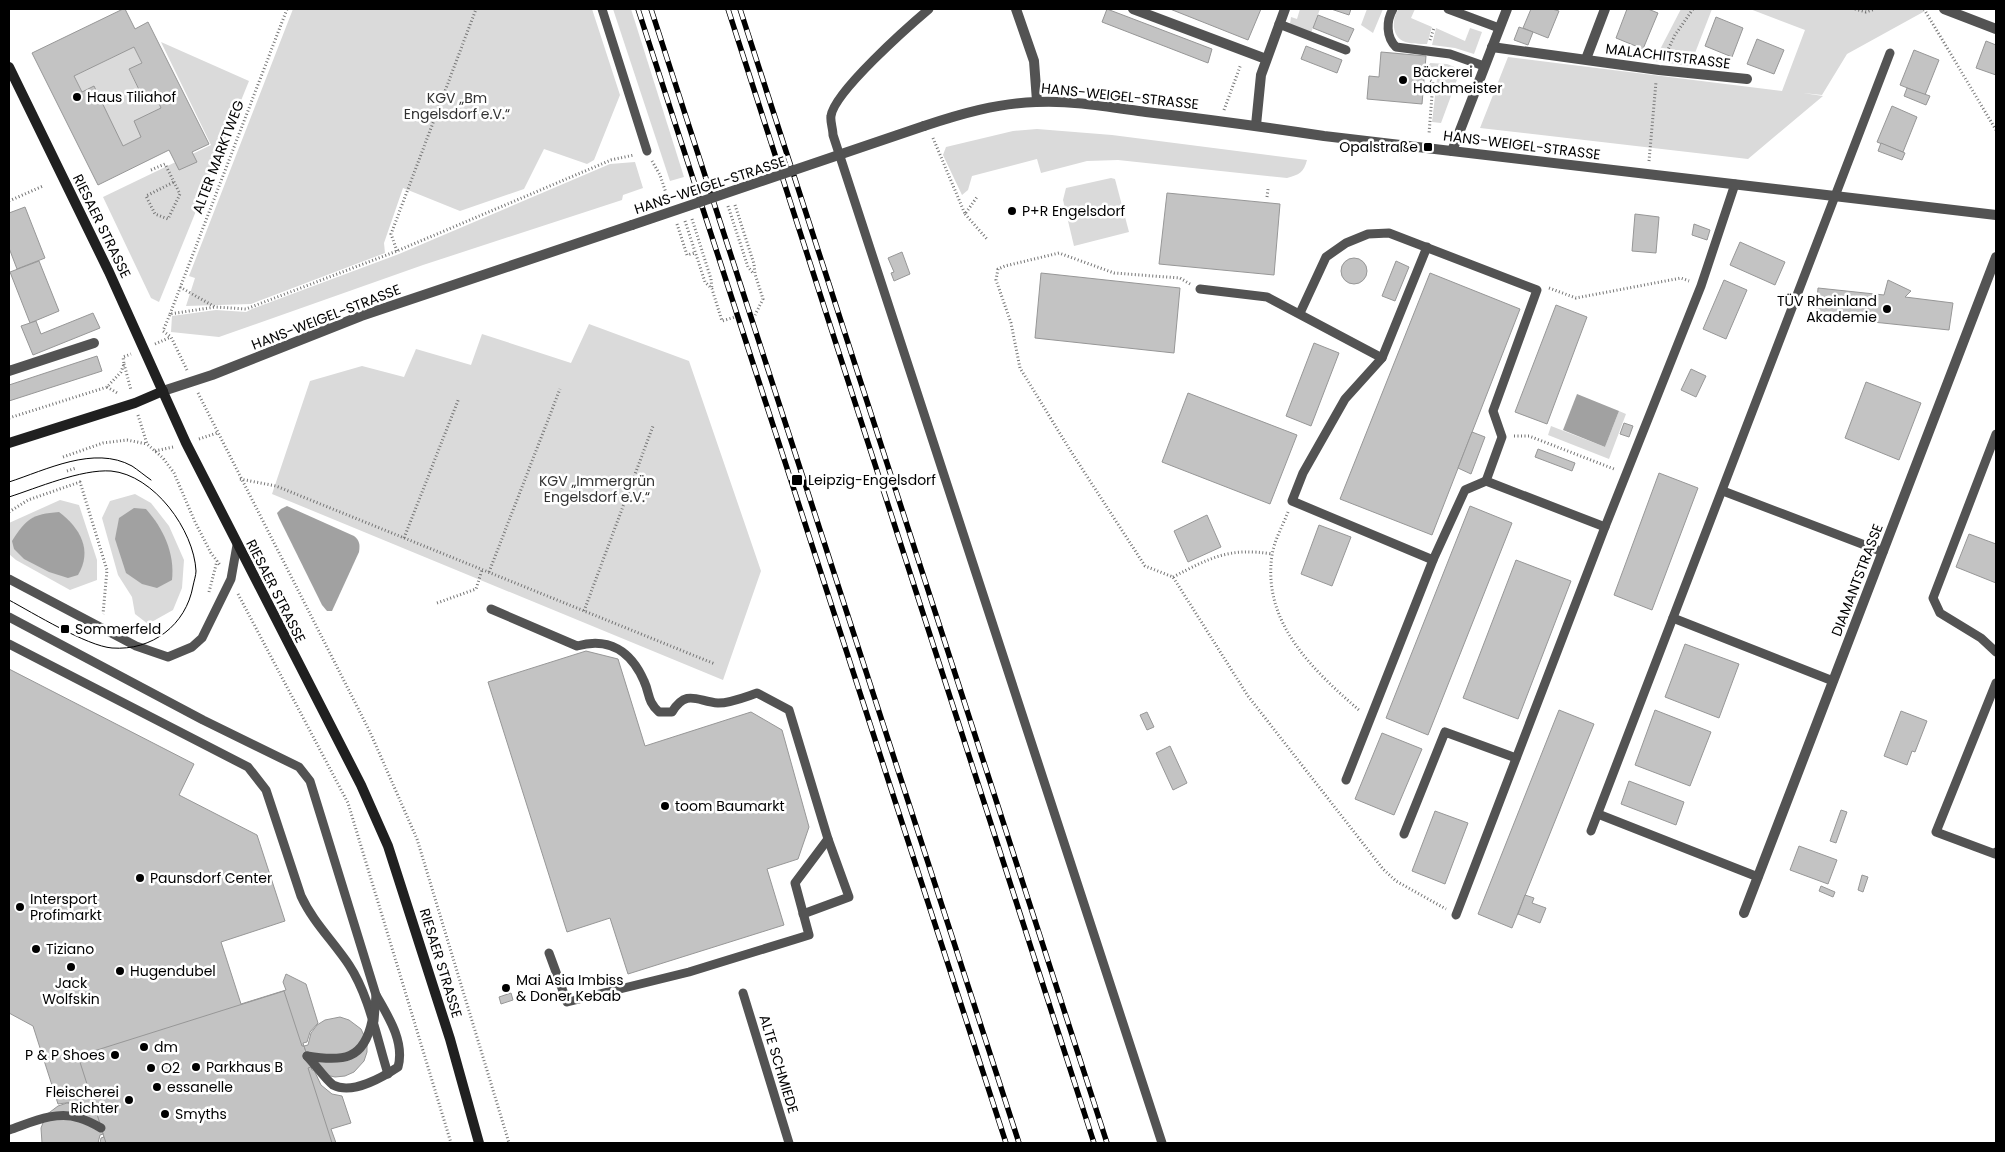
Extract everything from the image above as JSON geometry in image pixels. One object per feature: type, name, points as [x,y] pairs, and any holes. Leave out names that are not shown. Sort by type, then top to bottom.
[{"type":"main road","name":"RIESAER STRASSE","points":[[9,67],[109,272],[186,443],[361,785],[388,846],[450,1039],[479,1143]]},
{"type":"main road","points":[[9,443],[135,403],[163,391]]},
{"type":"street","points":[[1016,9],[1034,61],[1036,102]]},
{"type":"street","points":[[1133,9],[1266,59]]},
{"type":"street","points":[[1256,125],[1261,74],[1285,9]]},
{"type":"street","points":[[1452,150],[1507,9]]},
{"type":"street","name":"MALACHITSTRASSE","points":[[1586,59],[1605,9]]},
{"type":"street","points":[[1944,9],[1996,29]]},
{"type":"street","name":"MALACHITSTRASSE","points":[[1492,47],[1659,70],[1748,79]]},
{"type":"street","name":"HANS-WEIGEL-STRASSE","points":[[163,391],[193,382],[361,316],[926,125],[984,109],[1036,102],[1081,104],[1220,120],[1324,136],[1996,215]]},
{"type":"street","name":"DIAMANTSTRASSE","points":[[1744,913],[1996,257]]},
{"type":"street","points":[[9,371],[94,343]]},
{"type":"lane","points":[[602,9],[646,151]]},
{"type":"lane","points":[[929,9],[901,32],[841,96],[831,115],[834,135],[1162,1143]]},
{"type":"lane","points":[[1393,9],[1389,16],[1388,33],[1396,48],[1450,54],[1484,66]]},
{"type":"lane","points":[[1448,9],[1499,28]]},
{"type":"lane","points":[[1279,24],[1346,50]]},
{"type":"lane","points":[[1591,831],[1890,53]]},
{"type":"lane","points":[[1456,915],[1605,527],[1701,286],[1735,184]]},
{"type":"lane","points":[[1300,313],[1326,258],[1346,243],[1368,234],[1389,233],[1537,290],[1493,411],[1502,437],[1486,481]]},
{"type":"lane","points":[[1427,247],[1382,358],[1345,399],[1302,473],[1292,502],[1433,560]]},
{"type":"lane","points":[[1200,289],[1267,297],[1382,358]]},
{"type":"lane","points":[[1996,434],[1933,598],[1940,613],[1981,638],[1996,652]]},
{"type":"lane","points":[[1346,780],[1433,560],[1465,490],[1486,481],[1605,527]]},
{"type":"lane","points":[[1723,491],[1882,552]]},
{"type":"lane","points":[[9,579],[136,646],[154,654],[168,657],[192,647],[202,638],[231,579],[237,545]]},
{"type":"lane","points":[[491,609],[577,646],[588,643],[608,644],[624,652],[645,682],[651,705],[659,712],[672,712],[676,705],[686,698],[696,697],[717,703],[757,693],[789,710],[828,839],[849,898],[803,914]]},
{"type":"lane","points":[[9,617],[203,720],[299,767],[310,781],[376,995],[391,1022],[400,1051],[398,1067],[388,1074],[349,1088],[333,1085],[308,1056],[340,1058],[352,1055],[364,1045],[372,1021],[374,1021],[376,995]]},
{"type":"lane","points":[[1673,618],[1833,681]]},
{"type":"lane","points":[[9,644],[248,767],[266,790],[308,913],[350,966],[363,992],[388,1074]]},
{"type":"lane","points":[[1996,683],[1936,832],[1995,854],[1996,852]]},
{"type":"lane","points":[[1404,834],[1445,732],[1516,758]]},
{"type":"lane","points":[[1598,814],[1758,877]]},
{"type":"lane","points":[[549,953],[567,1002],[689,972],[809,935],[795,884],[828,839]]},
{"type":"lane","name":"ALTE SCHMIEDE","points":[[743,994],[789,1143]]},
{"type":"lane","points":[[9,1130],[64,1115],[79,1118],[101,1128]]},
{"type":"path","name":"ALTER MARKTWEG","points":[[193,382],[171,337],[163,331],[288,9]]},
{"type":"path","points":[[397,251],[390,234],[476,9]]},
{"type":"path","points":[[1648,174],[1654,89],[1659,70],[1675,35],[1694,9]]},
{"type":"path","points":[[1856,9],[1866,12],[1875,9]]},
{"type":"path","points":[[1924,9],[1996,130]]},
{"type":"path","points":[[1427,52],[1429,80],[1433,82],[1428,147]]},
{"type":"path","points":[[1220,120],[1242,60],[1249,53]]},
{"type":"path","points":[[926,125],[965,214],[987,239]]},
{"type":"path","points":[[170,314],[215,307],[246,309],[397,251],[610,160],[646,151]]},
{"type":"path","points":[[152,170],[165,164],[174,182],[180,194],[168,219],[155,214],[146,196],[174,182]]},
{"type":"path","points":[[9,201],[43,186]]},
{"type":"path","points":[[1267,197],[1268,189]]},
{"type":"path","points":[[731,192],[754,264],[763,300],[755,315]]},
{"type":"path","points":[[965,214],[977,197]]},
{"type":"path","points":[[681,209],[705,282],[712,289]]},
{"type":"path","points":[[733,221],[748,266],[755,274]]},
{"type":"path","points":[[696,234],[722,321],[735,317]]},
{"type":"path","points":[[1200,289],[1180,278],[1114,273],[1059,253],[1005,266],[998,270],[996,280],[1011,323],[1020,368],[1145,566],[1173,577],[1248,696],[1383,869],[1396,880],[1456,915]]},
{"type":"path","points":[[1537,290],[1548,288],[1576,298],[1681,278],[1701,286]]},
{"type":"path","points":[[180,287],[215,307]]},
{"type":"path","points":[[123,357],[147,444]]},
{"type":"path","points":[[9,418],[107,387],[115,380],[124,364]]},
{"type":"path","points":[[193,382],[208,415],[370,732],[417,839],[509,1143]]},
{"type":"path","points":[[489,572],[560,389]]},
{"type":"path","points":[[404,538],[459,398]]},
{"type":"path","points":[[584,611],[653,426]]},
{"type":"path","points":[[1502,437],[1529,436],[1626,474]]},
{"type":"path","points":[[63,457],[103,443],[127,440],[147,444],[163,458],[174,473],[195,522],[217,561],[231,579],[348,803],[451,1143]]},
{"type":"path","points":[[67,471],[76,468]]},
{"type":"path","points":[[240,478],[276,486],[715,664]]},
{"type":"path","points":[[240,478],[241,484]]},
{"type":"path","points":[[9,512],[28,500],[80,482],[107,570],[100,627]]},
{"type":"path","points":[[1292,502],[1272,554],[1272,594],[1282,623],[1302,654],[1326,681],[1370,720]]},
{"type":"path","points":[[1173,577],[1208,559],[1228,552],[1251,550],[1272,554]]},
{"type":"path","points":[[208,595],[217,561]]},
{"type":"path","points":[[437,603],[476,589],[482,570]]},
{"type":"path","points":[[95,608],[112,618]]},
{"type":"green space","name":"KGV „Bm Engelsdorf e.V.“","points":[[293,9],[592,9],[620,95],[594,160],[587,164],[544,149],[524,189],[460,211],[403,188],[384,243],[385,253],[251,304],[186,306],[195,278],[189,276]]},
{"type":"green space","points":[[613,9],[631,9],[684,177],[670,181]]},
{"type":"green space","points":[[1300,9],[1320,9],[1311,33],[1290,24],[1291,17],[1297,19]]},
{"type":"green space","points":[[1367,9],[1383,9],[1373,33],[1361,25]]},
{"type":"green space","points":[[1399,9],[1415,9],[1411,18],[1432,27],[1427,44],[1408,43],[1396,35],[1394,21]]},
{"type":"green space","points":[[1681,9],[1712,9],[1690,66],[1654,61]]},
{"type":"green space","points":[[1750,9],[1923,9],[1925,11],[1847,54],[1822,95],[1803,93],[1823,96],[1748,159],[1480,128],[1508,57],[1782,91],[1805,30]]},
{"type":"green space","points":[[1436,28],[1465,41],[1470,28],[1482,32],[1474,54],[1455,48],[1432,45]]},
{"type":"green space","points":[[161,42],[249,81],[159,302],[151,298],[103,197],[211,145]]},
{"type":"green space","points":[[134,47],[142,63],[129,70],[144,100],[155,95],[161,108],[141,137],[123,146],[82,92],[74,76]]},
{"type":"green space","points":[[1430,63],[1447,64],[1467,72],[1458,77],[1441,123],[1432,122],[1437,79],[1429,69]]},
{"type":"green space","points":[[1037,129],[1112,135],[1307,160],[1300,172],[1295,176],[1287,178],[1118,160],[1087,161],[1041,173],[1037,159],[972,176],[968,190],[962,195],[943,155],[946,147],[1013,131]]},
{"type":"green space","points":[[635,162],[643,188],[623,195],[622,200],[423,265],[219,337],[171,332],[172,316],[216,310],[246,312],[399,254],[610,164]]},
{"type":"green space","points":[[1111,178],[1115,179],[1129,232],[1074,246],[1063,200],[1066,188]]},
{"type":"green space","name":"KGV „Immergrün Engelsdorf e.V.“","points":[[589,324],[689,361],[761,571],[723,680],[272,494],[310,381],[362,366],[404,377],[416,349],[471,365],[482,334],[571,363]]},
{"type":"green space","points":[[1619,411],[1626,414],[1609,459],[1548,435],[1551,426],[1605,447]]},
{"type":"green space","points":[[135,494],[151,503],[169,526],[184,560],[182,588],[173,610],[148,624],[135,614],[132,597],[118,575],[102,518],[110,501]]},
{"type":"green space","points":[[60,500],[79,505],[97,560],[97,580],[70,590],[16,560],[9,554],[9,523]]},
{"type":"shaded area","points":[[1577,394],[1619,411],[1605,447],[1563,430]]},
{"type":"shaded area","points":[[287,506],[354,536],[358,541],[359,552],[332,611],[327,611],[322,605],[279,518],[277,513]]},
{"type":"shaded area","points":[[134,508],[146,509],[152,516],[158,524],[170,551],[172,580],[157,588],[142,584],[126,573],[115,539],[119,518]]},
{"type":"shaded area","points":[[59,512],[78,532],[84,548],[82,566],[78,575],[68,578],[49,572],[24,559],[14,549],[12,541],[21,527],[31,519],[42,514]]},
{"type":"building","name":"Haus Tiliahof","points":[[125,9],[135,29],[148,22],[209,144],[192,152],[197,162],[179,170],[169,150],[98,185],[32,53]],"holes":[[[134,47],[142,63],[129,69],[144,100],[155,95],[161,108],[134,121],[141,137],[123,146],[94,86],[82,92],[74,76]]]},
{"type":"building","points":[[1107,9],[1212,49],[1208,63],[1102,22]]},
{"type":"building","points":[[1170,9],[1261,9],[1248,40]]},
{"type":"building","points":[[1331,9],[1351,9],[1349,15]]},
{"type":"building","points":[[1531,9],[1559,11],[1548,38],[1523,28]]},
{"type":"building","points":[[1627,9],[1648,9],[1658,13],[1643,49],[1616,38]]},
{"type":"building","points":[[1318,15],[1354,29],[1348,42],[1313,28]]},
{"type":"building","points":[[1716,17],[1743,28],[1732,57],[1705,46]]},
{"type":"building","points":[[1519,27],[1533,32],[1528,45],[1514,40]]},
{"type":"building","points":[[1757,39],[1784,50],[1774,74],[1747,64]]},
{"type":"building","points":[[1986,41],[1996,45],[1996,75],[1976,68]]},
{"type":"building","points":[[1306,46],[1342,60],[1337,73],[1301,59]]},
{"type":"building","points":[[1914,50],[1939,60],[1925,95],[1900,85]]},
{"type":"building","points":[[1381,52],[1426,56],[1422,104],[1367,99],[1369,76],[1379,77]]},
{"type":"building","points":[[1907,88],[1930,96],[1926,105],[1904,96]]},
{"type":"building","points":[[1892,106],[1917,117],[1903,152],[1877,142]]},
{"type":"building","points":[[1881,143],[1905,153],[1902,160],[1878,151]]},
{"type":"building","points":[[1167,193],[1280,204],[1274,275],[1159,264]]},
{"type":"building","points":[[25,207],[45,258],[17,269],[9,248],[9,213]]},
{"type":"building","points":[[1635,214],[1659,217],[1656,253],[1632,251]]},
{"type":"building","points":[[1694,224],[1710,230],[1707,240],[1692,235]]},
{"type":"building","points":[[1740,242],[1785,262],[1775,285],[1730,265]]},
{"type":"building","points":[[902,252],[910,274],[894,281],[891,273],[894,272],[888,258]]},
{"type":"building","points":[[1354,258],[1363,262],[1367,271],[1363,280],[1354,284],[1345,280],[1341,271],[1345,262]]},
{"type":"building","points":[[39,261],[59,311],[30,323],[10,272]]},
{"type":"building","points":[[1396,261],[1409,267],[1395,301],[1382,296]]},
{"type":"building","points":[[1041,273],[1180,288],[1174,353],[1035,338]]},
{"type":"building","points":[[1430,273],[1520,309],[1432,535],[1340,499]]},
{"type":"building","points":[[1724,280],[1747,290],[1726,339],[1703,329]]},
{"type":"building","points":[[1888,280],[1911,291],[1905,297],[1953,303],[1949,330],[1816,316],[1818,288],[1884,295]]},
{"type":"building","points":[[1556,305],[1587,317],[1547,424],[1515,412]]},
{"type":"building","points":[[93,313],[100,328],[33,355],[21,326],[36,321],[41,334]]},
{"type":"building","points":[[1314,343],[1339,353],[1311,426],[1286,416]]},
{"type":"building","points":[[97,356],[102,371],[9,401],[9,385]]},
{"type":"building","points":[[1691,369],[1706,376],[1696,397],[1681,390]]},
{"type":"building","points":[[1866,382],[1921,403],[1899,460],[1845,438]]},
{"type":"building","points":[[1188,393],[1297,435],[1270,504],[1162,462]]},
{"type":"building","points":[[1624,423],[1633,426],[1629,437],[1620,434]]},
{"type":"building","points":[[1472,432],[1485,437],[1471,474],[1458,468]]},
{"type":"building","points":[[1538,449],[1575,463],[1572,471],[1535,457]]},
{"type":"building","points":[[1659,473],[1698,488],[1652,610],[1614,595]]},
{"type":"building","points":[[1470,506],[1512,523],[1428,735],[1386,718]]},
{"type":"building","points":[[1207,515],[1221,547],[1188,562],[1174,531]]},
{"type":"building","points":[[1319,525],[1351,537],[1332,586],[1301,574]]},
{"type":"building","points":[[1969,534],[1996,544],[1996,583],[1956,567]]},
{"type":"building","points":[[1516,560],[1571,581],[1518,719],[1463,698]]},
{"type":"building","points":[[1685,644],[1739,664],[1719,718],[1665,697]]},
{"type":"building","name":"toom Baumarkt","points":[[586,651],[618,659],[645,746],[751,712],[782,730],[809,827],[798,859],[767,869],[784,925],[628,974],[610,918],[567,932],[488,682]]},
{"type":"building","name":"Paunsdorf Center","points":[[9,669],[194,764],[179,795],[257,835],[285,921],[221,942],[241,1004],[286,990],[283,982],[286,974],[306,984],[318,1023],[310,1032],[307,1042],[303,1043],[307,1056],[312,1070],[314,1070],[321,1085],[332,1094],[342,1096],[351,1123],[331,1129],[336,1143],[100,1143],[101,1138],[104,1137],[95,1109],[92,1111],[83,1104],[73,1102],[58,1104],[33,1026],[9,1013]]},
{"type":"building","points":[[1559,710],[1594,724],[1512,928],[1478,914]]},
{"type":"building","points":[[1655,710],[1711,732],[1690,786],[1635,765]]},
{"type":"building","points":[[1901,711],[1927,721],[1915,752],[1912,751],[1907,765],[1884,756]]},
{"type":"building","points":[[1147,712],[1154,727],[1147,730],[1140,715]]},
{"type":"building","points":[[1382,733],[1422,749],[1394,815],[1355,799]]},
{"type":"building","points":[[1170,746],[1187,783],[1173,790],[1156,753]]},
{"type":"building","points":[[1629,781],[1684,802],[1676,825],[1621,804]]},
{"type":"building","points":[[1841,810],[1847,812],[1836,843],[1830,841]]},
{"type":"building","points":[[1435,811],[1468,823],[1445,884],[1412,871]]},
{"type":"building","points":[[1799,846],[1837,860],[1828,884],[1790,870]]},
{"type":"building","points":[[1862,875],[1868,877],[1863,892],[1858,890]]},
{"type":"building","points":[[1821,886],[1835,892],[1833,897],[1819,891]]},
{"type":"building","points":[[1525,895],[1534,898],[1532,903],[1546,908],[1540,923],[1518,914]]},
{"type":"building","name":"Parkhaus B","points":[[284,991],[311,1067],[308,1068],[332,1143],[106,1143],[78,1056]]},
{"type":"building","points":[[511,993],[513,1000],[501,1004],[499,997]]},
{"type":"building","points":[[340,1017],[349,1020],[361,1029],[367,1042],[367,1052],[364,1061],[354,1072],[345,1076],[335,1077],[326,1075],[311,1067],[304,1046],[308,1045],[311,1033],[317,1025],[325,1020]]},
{"type":"building","points":[[67,1103],[82,1106],[93,1113],[96,1111],[103,1134],[100,1135],[98,1143],[42,1143],[41,1128],[46,1115],[58,1106]]},
{"type":"tram line","points":[[9,482],[54,466],[86,459],[102,458],[117,460],[132,466],[151,480]]},
{"type":"tram line","points":[[9,497],[86,473],[111,471],[127,475],[142,483],[156,494],[180,522],[194,555],[196,571],[189,600],[175,624],[153,640],[127,648],[101,646],[60,628],[9,600]]},
{"type":"railway","points":[[638,9],[1006,1143]]},
{"type":"railway","points":[[651,9],[1019,1143]]},
{"type":"railway","points":[[728,9],[1094,1143]]},
{"type":"railway","points":[[740,9],[1107,1143]]},
{"type":"place","name":"Bäckerei Hachmeister","points":[[1403,80]]},
{"type":"place","name":"Haus Tiliahof","points":[[77,97]]},
{"type":"place","name":"Opalstraße","points":[[1428,147]]},
{"type":"place","name":"P+R Engelsdorf","points":[[1012,211]]},
{"type":"place","name":"TÜV Rheinland Akademie","points":[[1887,309]]},
{"type":"place","name":"Leipzig-Engelsdorf","points":[[797,480]]},
{"type":"place","name":"Sommerfeld","points":[[65,629]]},
{"type":"place","name":"toom Baumarkt","points":[[665,806]]},
{"type":"place","name":"Paunsdorf Center","points":[[140,878]]},
{"type":"place","name":"Intersport Profimarkt","points":[[20,907]]},
{"type":"place","name":"Tiziano","points":[[36,949]]},
{"type":"place","name":"Jack Wolfskin","points":[[71,967]]},
{"type":"place","name":"Hugendubel","points":[[120,971]]},
{"type":"place","name":"Mai Asia Imbiss & Doner Kebab","points":[[506,988]]},
{"type":"place","name":"dm","points":[[144,1047]]},
{"type":"place","name":"P & P Shoes","points":[[115,1055]]},
{"type":"place","name":"Parkhaus B","points":[[196,1067]]},
{"type":"place","name":"O2","points":[[151,1068]]},
{"type":"place","name":"essanelle","points":[[157,1087]]},
{"type":"place","name":"Fleischerei Richter","points":[[129,1100]]},
{"type":"place","name":"Smyths","points":[[165,1114]]}]
